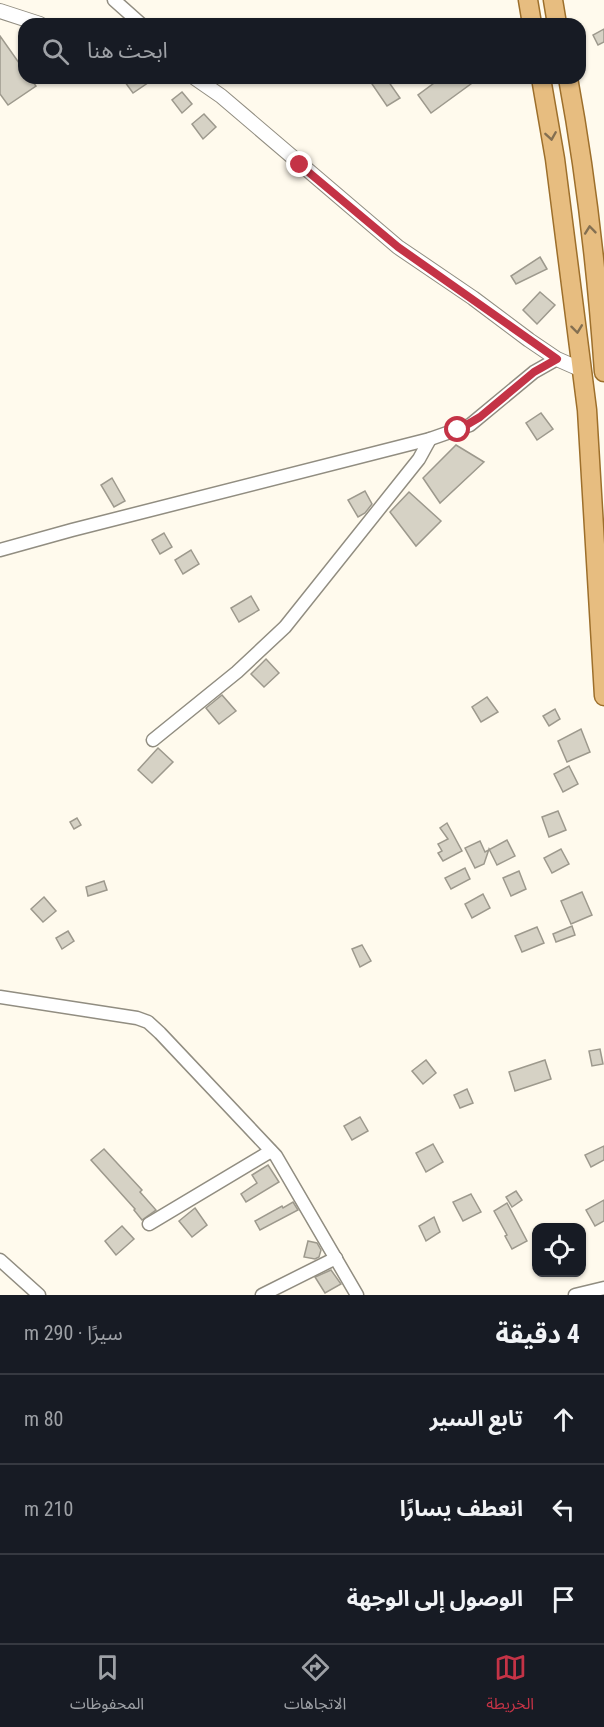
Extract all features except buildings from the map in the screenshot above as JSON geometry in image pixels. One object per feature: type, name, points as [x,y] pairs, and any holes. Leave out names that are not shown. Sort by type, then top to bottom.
[{"type":"main road","points":[[528,0],[531,18]]},
{"type":"main road","points":[[553,0],[556,18]]},
{"type":"main road","points":[[542,84],[556,171],[587,410],[604,696]]},
{"type":"main road","points":[[569,84],[582,151],[600,313],[604,372]]},
{"type":"street","points":[[114,0],[134,18]]},
{"type":"street","points":[[0,11],[22,18]]},
{"type":"street","points":[[204,84],[221,96],[398,247],[557,359],[582,370]]},
{"type":"street","points":[[0,550],[430,439],[470,425],[534,372],[557,359]]},
{"type":"street","points":[[153,740],[237,672],[285,627],[419,459],[430,439]]},
{"type":"street","points":[[0,997],[137,1018],[148,1022],[271,1151],[357,1295]]},
{"type":"street","points":[[149,1224],[271,1151]]},
{"type":"street","points":[[262,1295],[336,1258]]},
{"type":"street","points":[[0,1260],[39,1295]]},
{"type":"street","points":[[575,1295],[604,1288]]},
{"type":"route","points":[[300,165],[398,247],[557,359],[534,372],[470,425],[458,430]]}]
